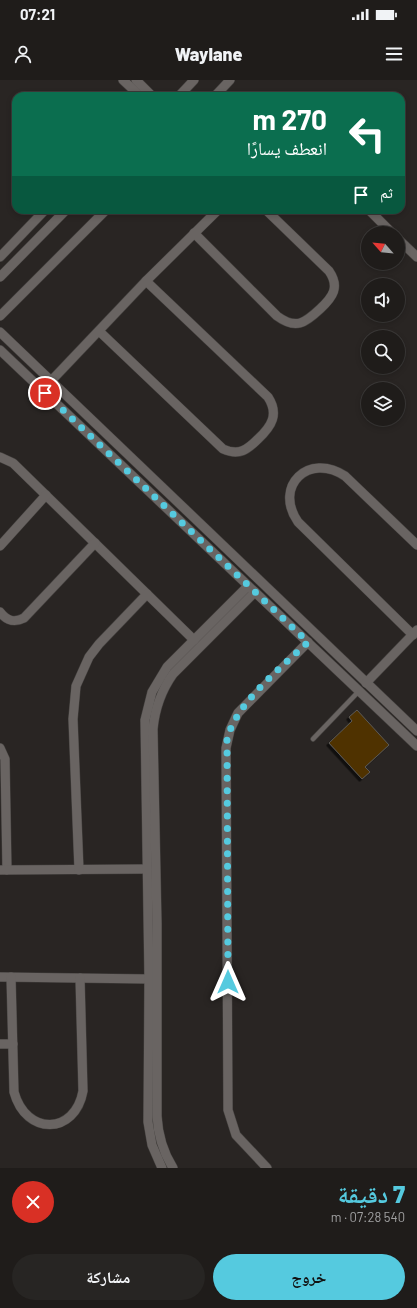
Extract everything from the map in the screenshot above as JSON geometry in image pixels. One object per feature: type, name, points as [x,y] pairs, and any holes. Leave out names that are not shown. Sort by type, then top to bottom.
[{"type":"street","points":[[123,80],[136,92]]},
{"type":"street","points":[[136,80],[148,92]]},
{"type":"street","points":[[183,92],[194,80]]},
{"type":"street","points":[[219,92],[230,80]]},
{"type":"street","points":[[0,257],[41,214]]},
{"type":"street","points":[[0,277],[62,214]]},
{"type":"street","points":[[0,316],[102,214]]},
{"type":"street","points":[[51,381],[146,281],[214,214]]},
{"type":"street","points":[[194,233],[277,316],[291,323],[306,321],[331,299],[334,292],[334,278],[329,271],[270,214]]},
{"type":"street","points":[[373,214],[385,226]]},
{"type":"street","points":[[405,245],[417,257]]},
{"type":"street","points":[[99,330],[223,449],[235,453],[246,450],[268,429],[274,416],[274,410],[268,398],[146,281]]},
{"type":"street","points":[[0,332],[417,731]]},
{"type":"street","points":[[0,350],[417,746]]},
{"type":"street","points":[[0,457],[13,463],[194,640]]},
{"type":"street","points":[[366,683],[415,633],[298,522],[290,506],[290,494],[294,483],[302,474],[312,468],[324,467],[336,469],[417,545]]},
{"type":"street","points":[[0,546],[46,495]]},
{"type":"street","points":[[0,612],[8,620],[14,622],[24,618],[95,543]]},
{"type":"street","points":[[162,1168],[152,1145],[148,1122],[149,979],[144,733],[148,706],[152,692],[167,667],[194,640],[251,589]]},
{"type":"street","points":[[173,1168],[164,1151],[158,1127],[154,715],[164,686],[173,674],[251,589]]},
{"type":"street","points":[[79,870],[73,719],[76,686],[89,657],[99,644],[147,594]]},
{"type":"street","points":[[267,1168],[239,1139],[232,1127],[228,1110],[226,748],[231,725],[243,706],[308,642]]},
{"type":"street","points":[[0,748],[5,759],[4,870],[147,869]]},
{"type":"street","points":[[0,977],[149,979]]},
{"type":"street","points":[[11,977],[14,1092],[18,1105],[25,1115],[34,1121],[46,1124],[58,1123],[68,1118],[77,1110],[81,1101],[83,1091],[80,978]]},
{"type":"street","points":[[0,1044],[13,1044]]},
{"type":"lane","points":[[313,739],[359,691]]},
{"type":"building","points":[[357,710],[389,745],[365,767],[370,772],[362,779],[329,743],[352,721],[349,717]]},
{"type":"route","points":[[45,393],[308,642],[243,706],[233,721],[227,739],[228,982]]}]
